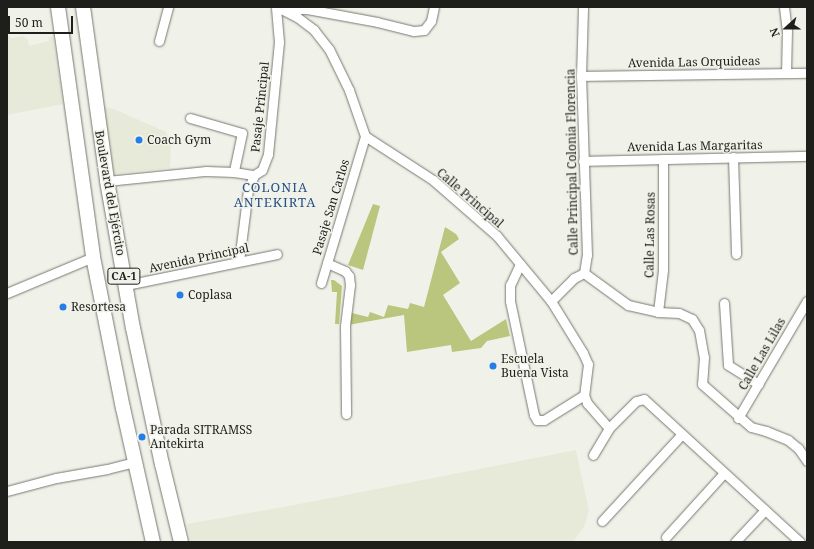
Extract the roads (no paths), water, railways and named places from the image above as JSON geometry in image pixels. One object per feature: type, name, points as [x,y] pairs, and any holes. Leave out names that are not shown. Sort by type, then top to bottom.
[{"type":"highway","name":"Boulevard del Ejército","points":[[58,7],[93,257],[135,462],[154,542]]},
{"type":"highway","name":"Boulevard del Ejército","points":[[83,7],[107,181],[126,285],[162,464],[181,542]]},
{"type":"street","points":[[159,41],[168,7]]},
{"type":"street","points":[[278,8],[308,8],[414,31],[424,30],[431,21],[434,7]]},
{"type":"street","name":"Calle Principal Colonia Florencia","points":[[583,7],[581,76],[587,255],[584,273]]},
{"type":"street","points":[[784,7],[787,30],[786,73]]},
{"type":"street","points":[[278,8],[297,17],[314,30],[329,49],[348,90],[365,136]]},
{"type":"street","name":"Pasaje Principal","points":[[239,261],[248,190],[254,176],[262,170],[268,154],[279,42],[278,8]]},
{"type":"street","name":"Avenida Las Orquideas","points":[[581,76],[807,73]]},
{"type":"street","points":[[190,118],[242,133],[234,172]]},
{"type":"street","name":"Pasaje San Carlos","points":[[321,283],[365,136]]},
{"type":"street","name":"Calle Principal","points":[[365,136],[433,180],[497,236],[550,301],[584,353],[588,364],[584,395]]},
{"type":"street","name":"Avenida Las Margaritas","points":[[583,161],[807,156]]},
{"type":"street","points":[[733,158],[736,254]]},
{"type":"street","name":"Calle Las Rosas","points":[[658,312],[663,270],[663,159]]},
{"type":"street","points":[[107,181],[206,171],[234,172],[254,176]]},
{"type":"street","name":"Avenida Principal","points":[[126,285],[277,254]]},
{"type":"street","points":[[7,293],[93,257]]},
{"type":"street","points":[[327,263],[345,271],[349,276],[350,285],[345,326],[346,414]]},
{"type":"street","points":[[520,264],[510,285],[510,301],[534,415],[537,420],[544,420],[584,395],[588,403],[610,428]]},
{"type":"street","points":[[550,301],[574,278],[584,273],[628,305],[658,312],[679,313],[692,319],[699,330],[704,357],[702,384],[738,418],[750,427],[766,430],[788,440],[804,452],[807,461]]},
{"type":"street","name":"Calle Las Lilas","points":[[738,418],[807,301]]},
{"type":"street","points":[[724,303],[728,365],[758,384]]},
{"type":"street","points":[[593,455],[610,428],[636,401],[644,399],[800,542]]},
{"type":"street","points":[[602,521],[682,434]]},
{"type":"street","points":[[7,492],[56,478],[107,469],[135,462]]},
{"type":"street","points":[[666,537],[724,473]]},
{"type":"street","points":[[735,542],[766,510]]},
{"type":"place","name":"Coach Gym","points":[[139,140]]},
{"type":"place","name":"Coplasa","points":[[180,295]]},
{"type":"place","name":"Resortesa","points":[[63,307]]},
{"type":"place","name":"Escuela Buena Vista","points":[[493,366]]},
{"type":"place","name":"Parada SITRAMSS Antekirta","points":[[142,437]]},
{"type":"district","name":"COLONIA ANTEKIRTA","points":[[275,196]]}]
